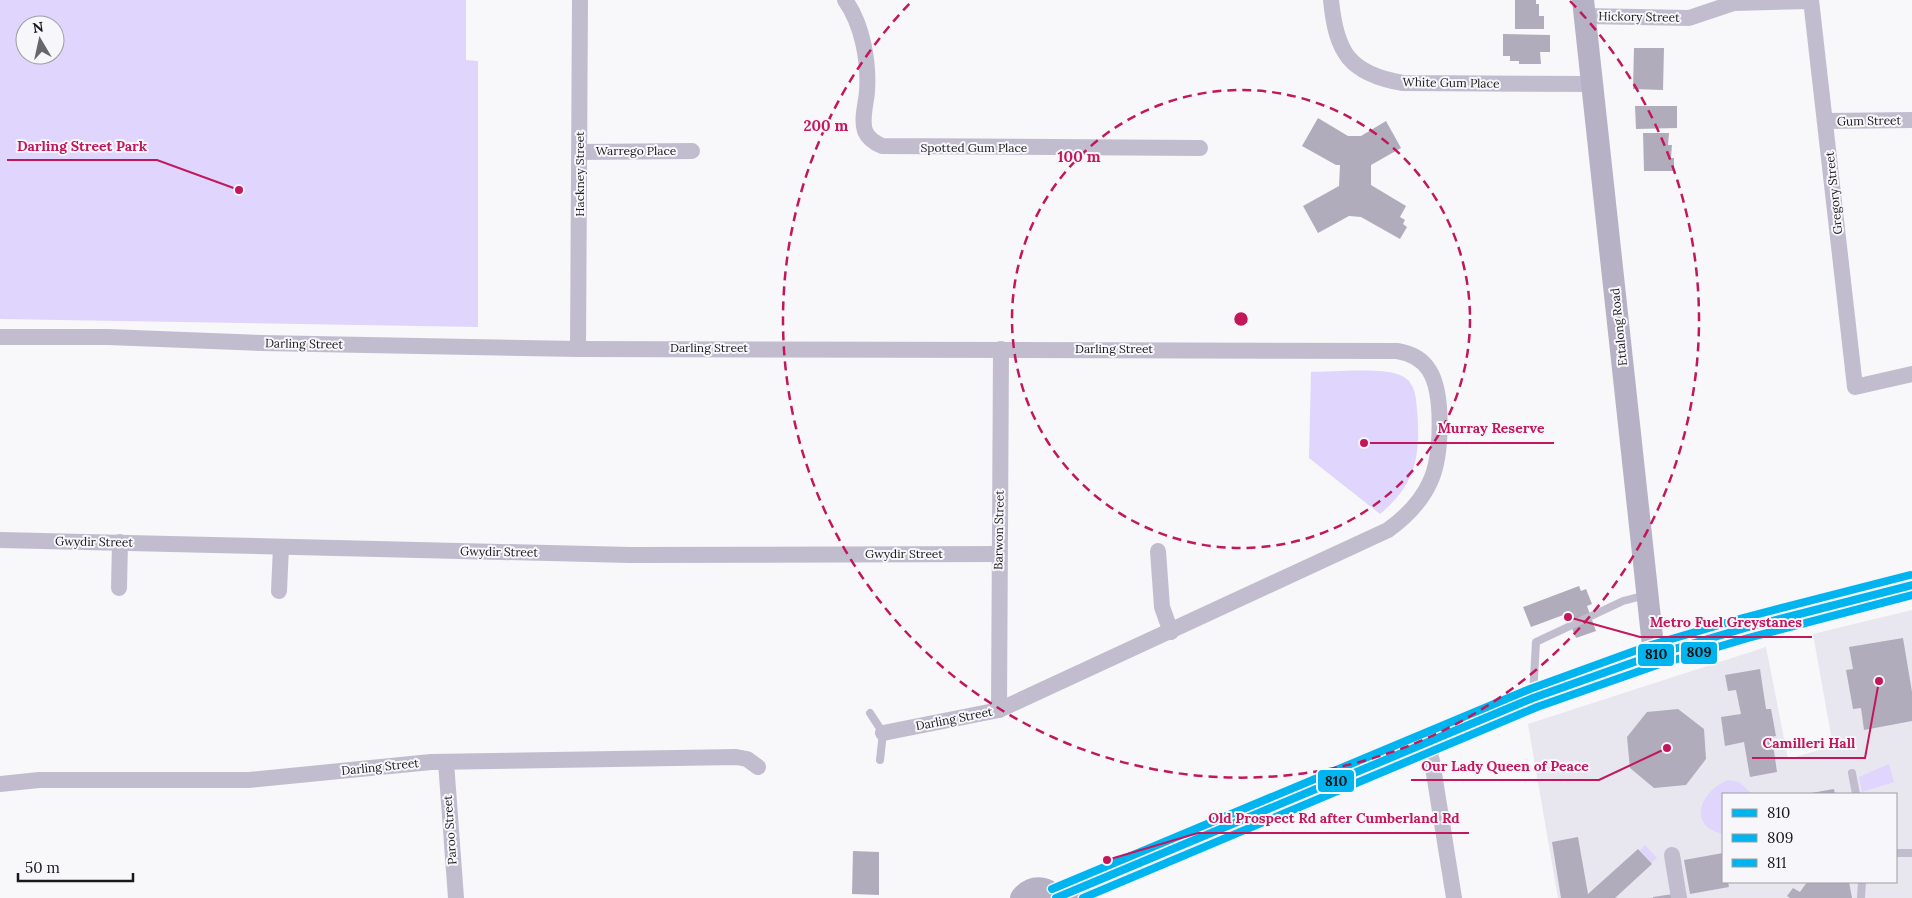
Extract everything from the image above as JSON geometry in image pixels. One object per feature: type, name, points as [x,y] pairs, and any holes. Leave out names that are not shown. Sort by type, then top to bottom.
[{"type":"main road","name":"Ettalong Road","points":[[1584,8],[1654,655]]},
{"type":"main road","points":[[1021,898],[1026,892],[1039,887],[1046,889],[1056,898],[1533,698],[1654,655],[1745,628],[1912,585]]},
{"type":"street","name":"Hackney Street","points":[[578,348],[580,0]]},
{"type":"street","name":"Spotted Gum Place","points":[[845,0],[856,21],[865,54],[867,89],[864,122],[867,143],[895,148],[1200,148]]},
{"type":"street","name":"White Gum Place","points":[[1331,0],[1333,21],[1343,52],[1361,70],[1382,80],[1403,83],[1592,84]]},
{"type":"street","name":"Hickory Street","points":[[1584,8],[1689,18],[1734,3],[1811,0]]},
{"type":"street","name":"Gregory Street","points":[[1811,0],[1855,387],[1912,374]]},
{"type":"street","name":"Gum Street","points":[[1826,121],[1912,120]]},
{"type":"street","name":"Warrego Place","points":[[580,152],[692,151]]},
{"type":"street","name":"Darling Street","points":[[0,337],[108,337],[271,344],[578,348],[1397,351],[1420,354],[1434,380],[1440,447],[1430,484],[1409,513],[1388,530],[999,710],[883,733]]},
{"type":"street","name":"Barwon Street","points":[[999,710],[998,554],[1001,349]]},
{"type":"street","name":"Gwydir Street","points":[[0,540],[630,555],[998,554]]},
{"type":"street","points":[[119,588],[120,542]]},
{"type":"street","points":[[279,591],[281,547]]},
{"type":"street","points":[[1158,551],[1162,607],[1171,632]]},
{"type":"street","points":[[1427,742],[1432,761],[1454,898]]},
{"type":"street","name":"Darling Street","points":[[0,784],[39,780],[249,780],[446,762],[736,757],[747,759],[758,767]]},
{"type":"street","name":"Paroo Street","points":[[446,762],[456,898]]},
{"type":"street","points":[[1672,854],[1679,898]]},
{"type":"lane","points":[[1533,698],[1536,642],[1623,601],[1648,595]]},
{"type":"lane","points":[[870,713],[883,733],[880,760]]},
{"type":"lane","points":[[1852,773],[1856,793]]},
{"type":"lane","points":[[1897,853],[1912,853]]},
{"type":"lane","points":[[1861,898],[1862,883]]},
{"type":"shaded area","points":[[0,0],[466,0],[466,60],[478,61],[478,327],[0,319]]},
{"type":"shaded area","points":[[1358,371],[1394,373],[1410,382],[1414,390],[1418,441],[1414,468],[1402,491],[1380,514],[1309,458],[1311,372]]},
{"type":"shaded area","points":[[1912,610],[1912,898],[1558,898],[1528,724],[1766,647],[1788,759],[1833,746],[1813,634]]},
{"type":"shaded area","points":[[1889,764],[1894,782],[1862,792],[1859,777]]},
{"type":"shaded area","points":[[1728,780],[1739,782],[1751,793],[1722,793],[1722,834],[1711,830],[1704,823],[1701,816],[1701,808],[1705,800],[1719,785]]},
{"type":"shaded area","points":[[1645,845],[1657,858],[1651,863],[1640,850]]},
{"type":"building","points":[[1515,0],[1536,0],[1536,4],[1539,4],[1539,16],[1544,16],[1544,29],[1515,29]]},
{"type":"building","points":[[1503,34],[1550,35],[1550,52],[1540,52],[1541,64],[1519,64],[1519,61],[1510,61],[1510,56],[1503,56]]},
{"type":"building","points":[[1634,48],[1664,48],[1663,90],[1633,89]]},
{"type":"building","points":[[1635,106],[1677,106],[1677,128],[1636,129]]},
{"type":"building","points":[[1318,118],[1348,136],[1361,136],[1386,121],[1401,148],[1371,165],[1371,185],[1406,206],[1400,217],[1405,220],[1403,224],[1407,227],[1400,239],[1361,217],[1349,216],[1318,233],[1303,206],[1339,186],[1340,165],[1336,165],[1302,146]]},
{"type":"building","points":[[1643,133],[1669,133],[1668,145],[1672,145],[1671,158],[1674,158],[1674,171],[1644,171]]},
{"type":"building","points":[[1579,586],[1581,591],[1586,589],[1592,604],[1587,606],[1596,631],[1576,638],[1566,614],[1531,627],[1523,607]]},
{"type":"building","points":[[1903,638],[1912,692],[1912,721],[1864,730],[1861,708],[1853,709],[1846,670],[1853,669],[1849,647]]},
{"type":"building","points":[[1760,669],[1766,709],[1771,709],[1776,736],[1772,737],[1777,772],[1750,777],[1744,742],[1725,746],[1721,717],[1741,714],[1736,690],[1728,691],[1725,675]]},
{"type":"building","points":[[1678,709],[1704,729],[1706,759],[1686,785],[1654,788],[1630,768],[1627,737],[1647,712]]},
{"type":"building","points":[[1834,789],[1835,793],[1811,793]]},
{"type":"building","points":[[1578,837],[1588,894],[1638,849],[1652,864],[1615,898],[1561,898],[1552,842]]},
{"type":"building","points":[[853,851],[879,852],[879,895],[852,894]]},
{"type":"building","points":[[1722,853],[1722,883],[1728,883],[1729,887],[1690,894],[1684,860]]},
{"type":"building","points":[[1806,883],[1849,883],[1852,898],[1790,898],[1787,896],[1793,888],[1800,892]]},
{"type":"building","points":[[1673,894],[1674,898],[1653,898],[1653,897]]},
{"type":"transit line","name":"811","points":[[1052,889],[1530,689],[1651,645],[1743,618],[1910,575]]},
{"type":"transit line","name":"810","points":[[1056,898],[1533,698],[1654,655],[1745,628],[1912,585]]},
{"type":"transit line","name":"809","points":[[1083,898],[1537,707],[1657,665],[1748,638],[1912,595]]},
{"type":"place","name":"Darling Street Park","points":[[239,190]]},
{"type":"place","name":"Murray Reserve","points":[[1364,443]]},
{"type":"place","name":"Metro Fuel Greystanes","points":[[1568,617]]},
{"type":"place","name":"Camilleri Hall","points":[[1879,681]]},
{"type":"place","name":"Our Lady Queen of Peace","points":[[1667,748]]},
{"type":"place","name":"Old Prospect Rd after Cumberland Rd","points":[[1107,860]]}]
